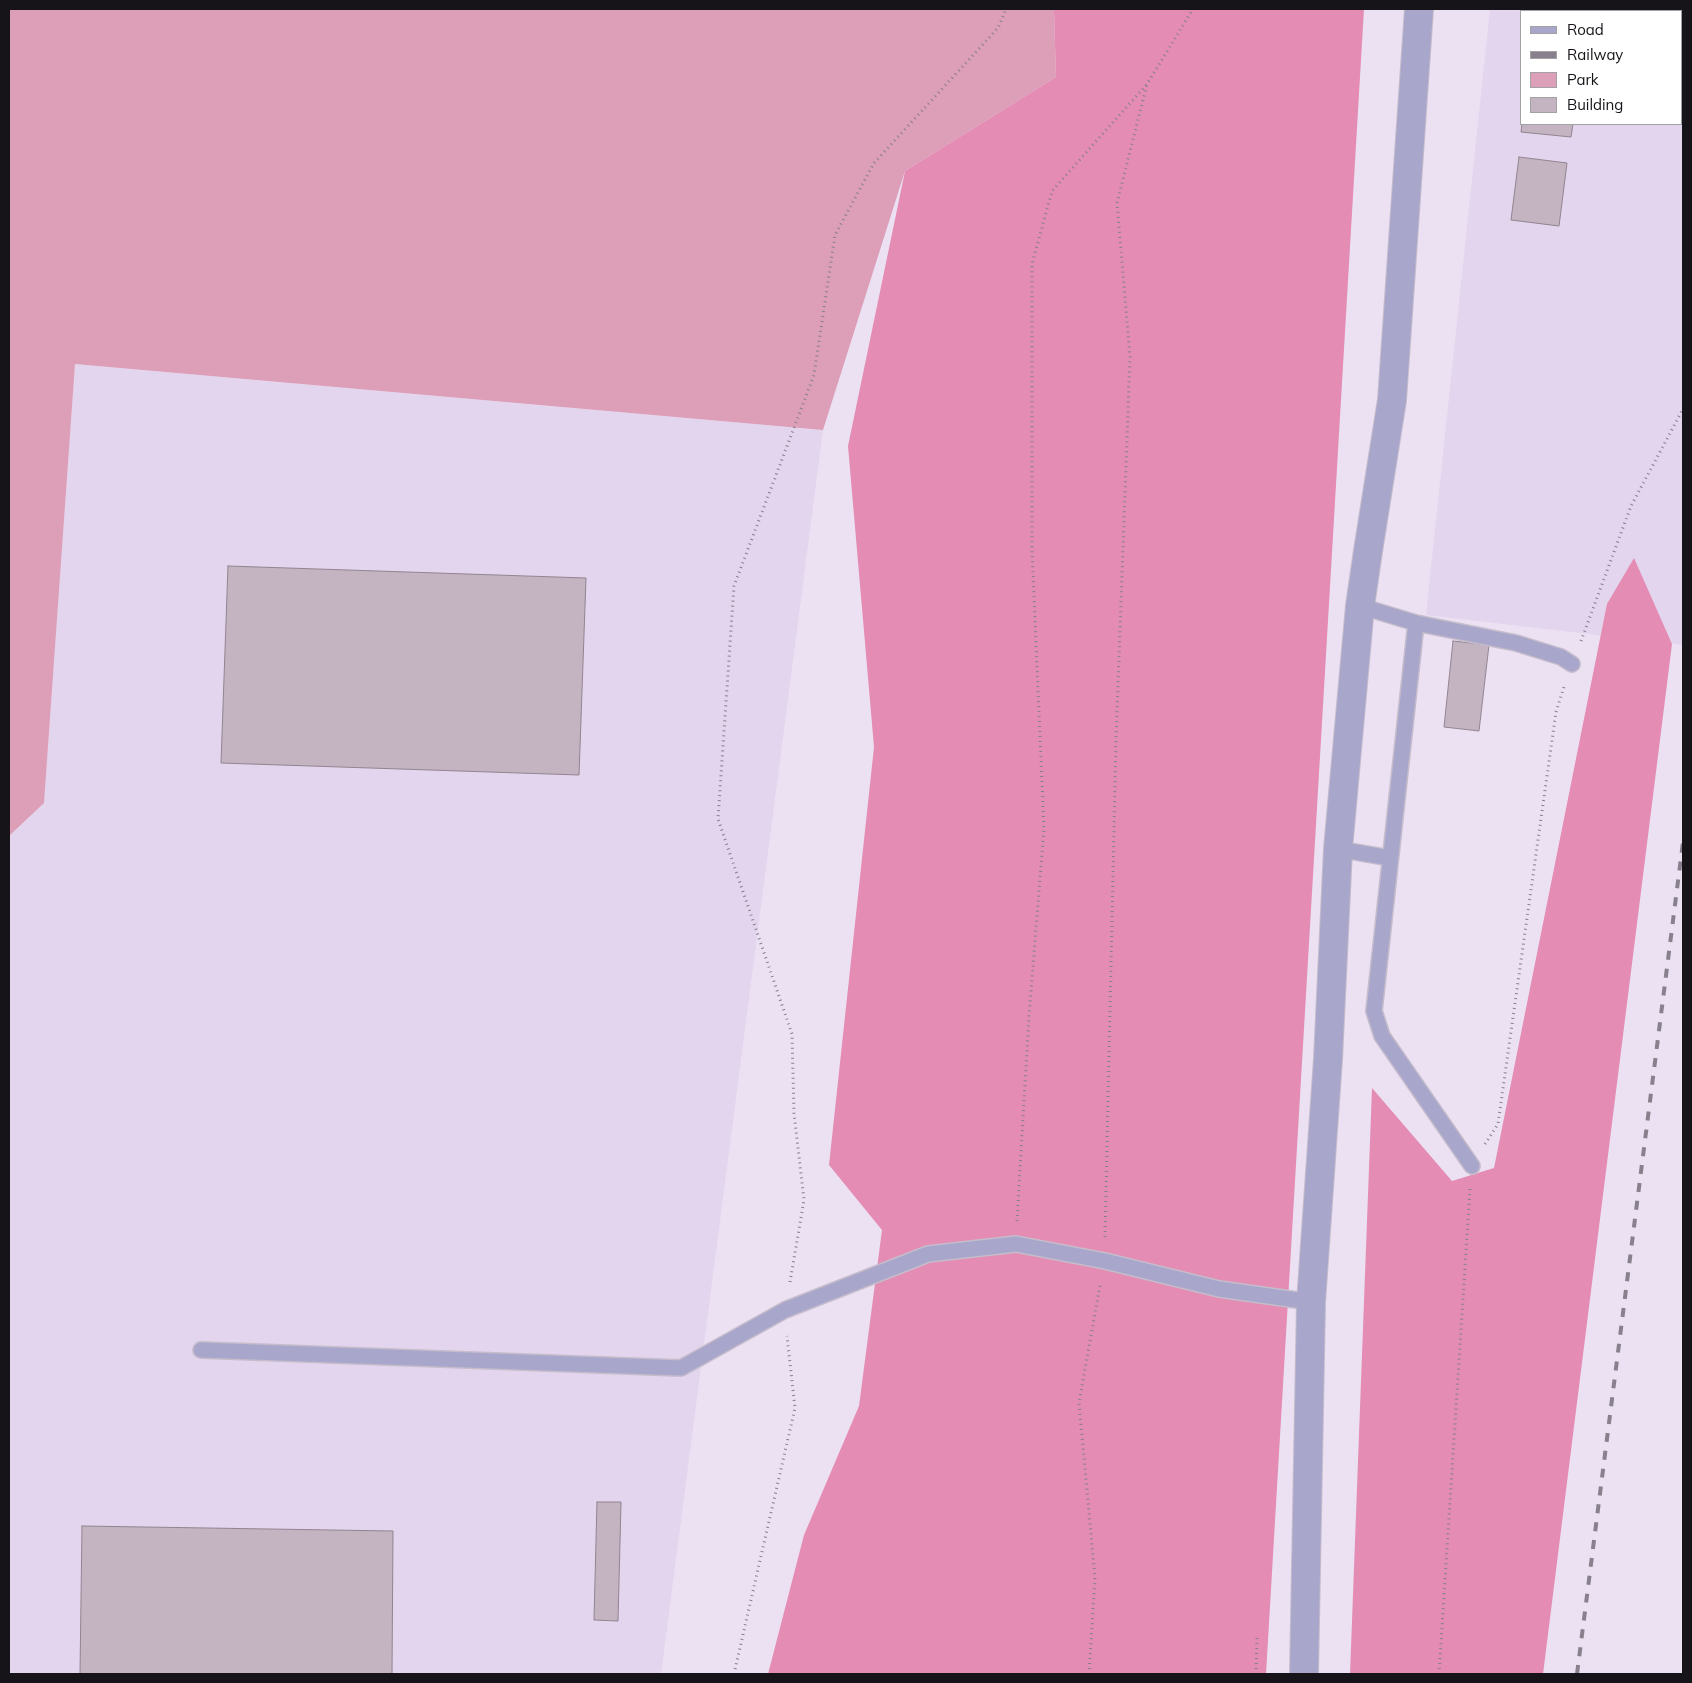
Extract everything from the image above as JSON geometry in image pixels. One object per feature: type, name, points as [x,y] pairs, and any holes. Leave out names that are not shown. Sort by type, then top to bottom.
[{"type":"street","points":[[1304,1674],[1311,1302],[1328,1059],[1338,849],[1360,606],[1392,400],[1419,9]]},
{"type":"lane","points":[[1360,606],[1416,623],[1516,643],[1561,657],[1572,664]]},
{"type":"lane","points":[[1416,623],[1374,1011],[1382,1036],[1472,1166]]},
{"type":"lane","points":[[1338,849],[1390,858]]},
{"type":"lane","points":[[201,1350],[681,1368],[785,1310],[928,1254],[1016,1244],[1105,1261],[1219,1289],[1311,1302]]},
{"type":"path","points":[[734,1674],[795,1408],[785,1310],[804,1200],[794,1113],[792,1034],[718,819],[734,586],[814,375],[835,234],[874,163],[998,28],[1006,9]]},
{"type":"path","points":[[1016,1244],[1029,1016],[1044,829],[1032,550],[1032,264],[1052,191],[1147,84],[1193,9]]},
{"type":"path","points":[[1089,1674],[1095,1578],[1079,1403],[1105,1261],[1116,740],[1130,357],[1118,203],[1147,84]]},
{"type":"path","points":[[1439,1674],[1472,1166],[1498,1124],[1556,712],[1631,506],[1683,409]]},
{"type":"path","points":[[1256,1674],[1257,1636]]},
{"type":"shaded area","points":[[1054,9],[1364,9],[1266,1674],[768,1674],[804,1535],[859,1406],[882,1230],[829,1165],[874,747],[848,446],[905,171],[1056,77]]},
{"type":"shaded area","points":[[1490,9],[1683,9],[1683,645],[1426,615]]},
{"type":"shaded area","points":[[75,364],[823,430],[661,1674],[9,1674],[9,836],[44,802]]},
{"type":"shaded area","points":[[1634,558],[1672,644],[1543,1674],[1350,1674],[1372,1088],[1452,1181],[1494,1168],[1607,604]]},
{"type":"green space","points":[[9,9],[1054,9],[1056,77],[905,171],[823,430],[75,364],[44,803],[9,836]]},
{"type":"building","points":[[1532,9],[1588,9],[1588,10]]},
{"type":"building","points":[[1522,125],[1573,125],[1571,137],[1521,132]]},
{"type":"building","points":[[1519,157],[1567,163],[1559,226],[1511,220]]},
{"type":"building","points":[[228,566],[586,578],[579,775],[221,763]]},
{"type":"building","points":[[1453,641],[1489,645],[1479,731],[1444,727]]},
{"type":"building","points":[[597,1502],[621,1502],[618,1621],[594,1620]]},
{"type":"building","points":[[82,1526],[393,1531],[392,1674],[80,1674]]},
{"type":"railway","points":[[1577,1674],[1683,842]]}]
